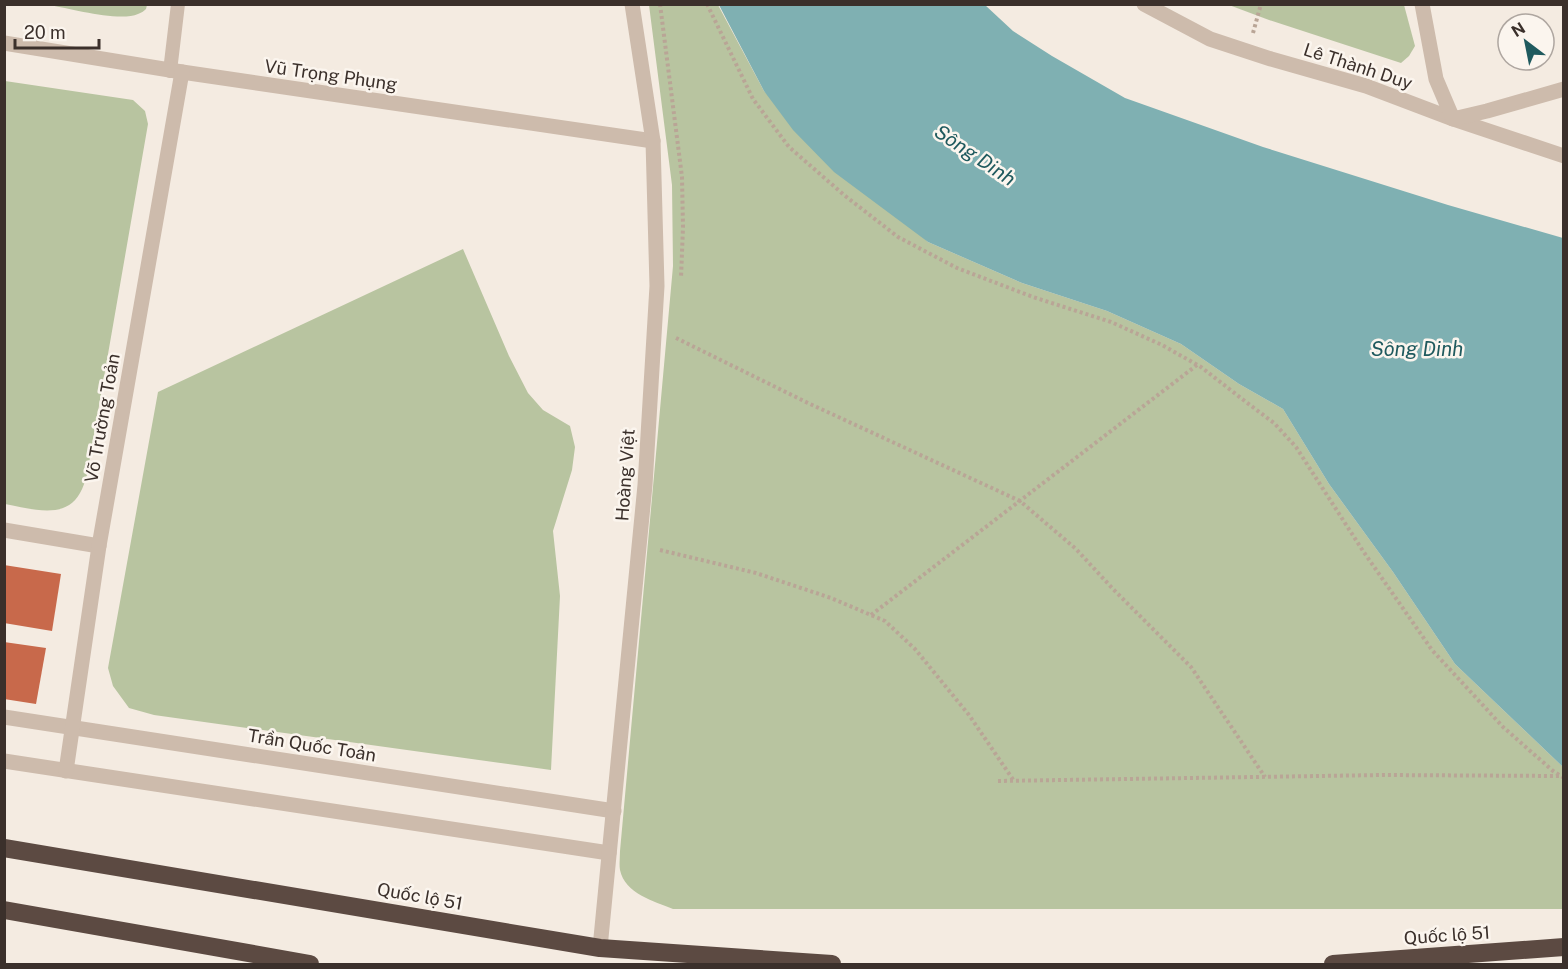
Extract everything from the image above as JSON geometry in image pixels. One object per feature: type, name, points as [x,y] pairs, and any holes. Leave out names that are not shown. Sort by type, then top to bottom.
[{"type":"highway","name":"Quốc lộ 51","points":[[4,848],[600,948],[832,964]]},
{"type":"highway","points":[[4,910],[310,964]]},
{"type":"highway","name":"Quốc lộ 51","points":[[1333,964],[1563,947]]},
{"type":"street","name":"Hoàng Việt","points":[[600,948],[646,474],[657,286],[653,141],[632,4]]},
{"type":"street","name":"Lê Thành Duy","points":[[1144,4],[1210,39],[1366,86],[1453,119],[1563,156]]},
{"type":"street","points":[[1422,4],[1436,79],[1453,119],[1563,89]]},
{"type":"street","name":"Vũ Trọng Phụng","points":[[4,43],[176,72],[653,141]]},
{"type":"street","name":"Võ Trường Toản","points":[[66,771],[99,546],[176,72]]},
{"type":"street","points":[[4,530],[99,546]]},
{"type":"street","name":"Trần Quốc Toản","points":[[4,717],[614,811]]},
{"type":"street","points":[[4,761],[609,853]]},
{"type":"lane","points":[[176,72],[178,4]]},
{"type":"path","points":[[707,4],[753,99],[789,147],[844,195],[898,237],[957,268],[1032,297],[1111,322],[1162,345],[1197,365],[1274,423],[1296,447],[1363,551],[1432,650],[1503,727],[1562,777]]},
{"type":"path","points":[[1247,51],[1261,4]]},
{"type":"path","points":[[676,338],[808,403],[1020,501],[1076,549],[1191,667],[1265,777]]},
{"type":"path","points":[[870,615],[1197,365]]},
{"type":"path","points":[[658,550],[756,573],[831,598],[885,621],[915,649],[969,715],[1015,781]]},
{"type":"path","points":[[998,781],[1382,775],[1562,777]]},
{"type":"green space","points":[[147,4],[146,9],[140,13],[120,17],[50,5]]},
{"type":"green space","points":[[649,5],[718,5],[764,91],[928,242],[1022,283],[1107,311],[1181,344],[1239,384],[1283,409],[1329,484],[1393,572],[1455,664],[1563,767],[1563,909],[673,909],[634,891],[623,878],[620,870],[620,851],[673,266],[672,185]]},
{"type":"green space","points":[[1229,5],[1404,5],[1415,46],[1401,63]]},
{"type":"green space","points":[[5,81],[133,100],[145,111],[148,124],[87,475],[81,491],[73,502],[56,510],[35,510],[5,504]]},
{"type":"green space","points":[[463,249],[509,356],[528,393],[543,410],[570,426],[575,447],[572,470],[553,531],[560,596],[551,770],[154,715],[129,708],[113,686],[108,668],[158,392]]},
{"type":"water","name":"Sông Dinh","points":[[719,5],[985,5],[1013,31],[1125,98],[1263,147],[1448,205],[1563,238],[1563,767],[1455,664],[1393,572],[1329,484],[1283,409],[1239,384],[1181,344],[1107,311],[1022,283],[928,242],[834,172],[793,130],[764,91]]},
{"type":"building","points":[[4,565],[61,574],[52,631],[4,623]]},
{"type":"building","points":[[4,642],[46,648],[36,704],[4,699]]}]
